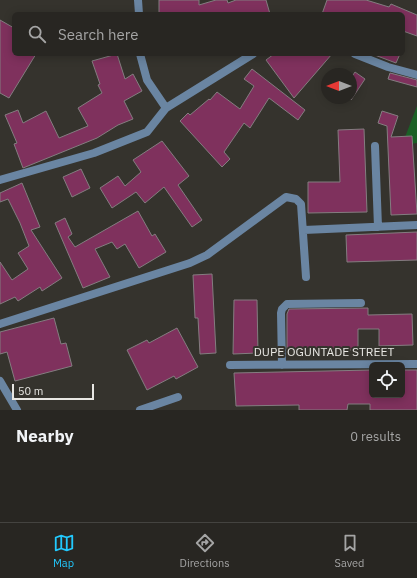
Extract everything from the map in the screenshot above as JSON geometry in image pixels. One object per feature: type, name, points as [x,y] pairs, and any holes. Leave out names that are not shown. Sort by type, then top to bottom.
[{"type":"street","points":[[138,0],[139,12]]},
{"type":"street","points":[[141,56],[147,80],[166,108]]},
{"type":"street","points":[[0,180],[94,153],[147,132],[166,108],[250,56]]},
{"type":"street","points":[[360,56],[388,68],[417,75]]},
{"type":"street","points":[[375,146],[378,227]]},
{"type":"street","points":[[0,324],[190,263],[207,255],[286,197],[296,199],[301,204],[304,230],[306,277]]},
{"type":"street","points":[[304,230],[417,225]]},
{"type":"street","points":[[282,365],[281,313],[284,306],[287,304],[361,303]]},
{"type":"street","name":"DUPE OGUNTADE STREET","points":[[230,365],[417,364]]},
{"type":"street","points":[[0,381],[17,410]]},
{"type":"street","points":[[140,410],[178,397]]},
{"type":"green space","points":[[417,106],[417,143],[402,145]]},
{"type":"building","points":[[159,0],[199,0],[199,5],[216,0],[227,0],[228,3],[236,0],[266,0],[269,12],[159,12]]},
{"type":"building","points":[[327,0],[366,0],[389,7],[391,4],[417,15],[417,36],[405,32],[405,12],[323,12]]},
{"type":"building","points":[[0,20],[12,27],[12,56],[35,56],[9,98],[0,93]]},
{"type":"building","points":[[110,56],[118,56],[125,79],[133,74],[142,91],[124,101],[133,119],[118,125],[97,138],[23,168],[14,144],[17,143],[5,115],[18,110],[23,123],[46,111],[59,138],[88,126],[78,108],[102,93],[98,85],[100,84],[92,61]]},
{"type":"building","points":[[271,56],[330,56],[294,98],[266,60]]},
{"type":"building","points":[[377,56],[399,56],[396,63]]},
{"type":"building","points":[[252,69],[305,110],[298,120],[269,98],[250,128],[244,123],[224,152],[230,159],[222,167],[180,121],[188,113],[190,115],[209,99],[210,100],[217,92],[240,109],[254,86],[244,79]]},
{"type":"building","points":[[357,73],[365,79],[357,91]]},
{"type":"building","points":[[390,73],[417,80],[417,87],[388,79]]},
{"type":"building","points":[[382,111],[398,116],[391,137],[412,136],[417,214],[391,215],[387,126],[378,123]]},
{"type":"building","points":[[364,129],[367,212],[308,213],[308,182],[340,182],[338,130]]},
{"type":"building","points":[[162,141],[189,176],[178,185],[202,220],[192,227],[164,187],[145,203],[136,192],[112,208],[100,188],[118,176],[125,186],[141,172],[133,160]]},
{"type":"building","points":[[81,169],[90,188],[72,197],[63,177]]},
{"type":"building","points":[[22,183],[40,227],[31,230],[62,278],[42,291],[40,287],[18,301],[15,297],[0,304],[0,262],[12,280],[28,269],[18,253],[29,246],[20,223],[8,199],[0,202],[0,193]]},
{"type":"building","points":[[138,211],[152,236],[155,234],[166,252],[139,268],[125,244],[117,249],[112,242],[95,249],[110,277],[83,288],[55,223],[65,218],[72,234],[68,237],[75,247]]},
{"type":"building","points":[[417,232],[417,260],[347,262],[346,235]]},
{"type":"building","points":[[212,274],[216,353],[200,354],[198,318],[195,318],[193,275]]},
{"type":"building","points":[[234,300],[257,300],[258,353],[233,354]]},
{"type":"building","points":[[368,308],[368,315],[412,314],[413,345],[379,346],[379,329],[358,329],[358,350],[287,350],[287,314],[289,309]]},
{"type":"building","points":[[54,318],[61,344],[66,343],[72,366],[15,381],[7,352],[0,354],[0,332]]},
{"type":"building","points":[[177,328],[198,367],[176,379],[174,376],[147,390],[127,350],[147,340],[149,343]]},
{"type":"building","points":[[369,370],[369,398],[405,398],[405,370],[417,370],[417,410],[370,410],[370,404],[348,404],[347,410],[299,410],[299,405],[236,406],[234,373]]}]
